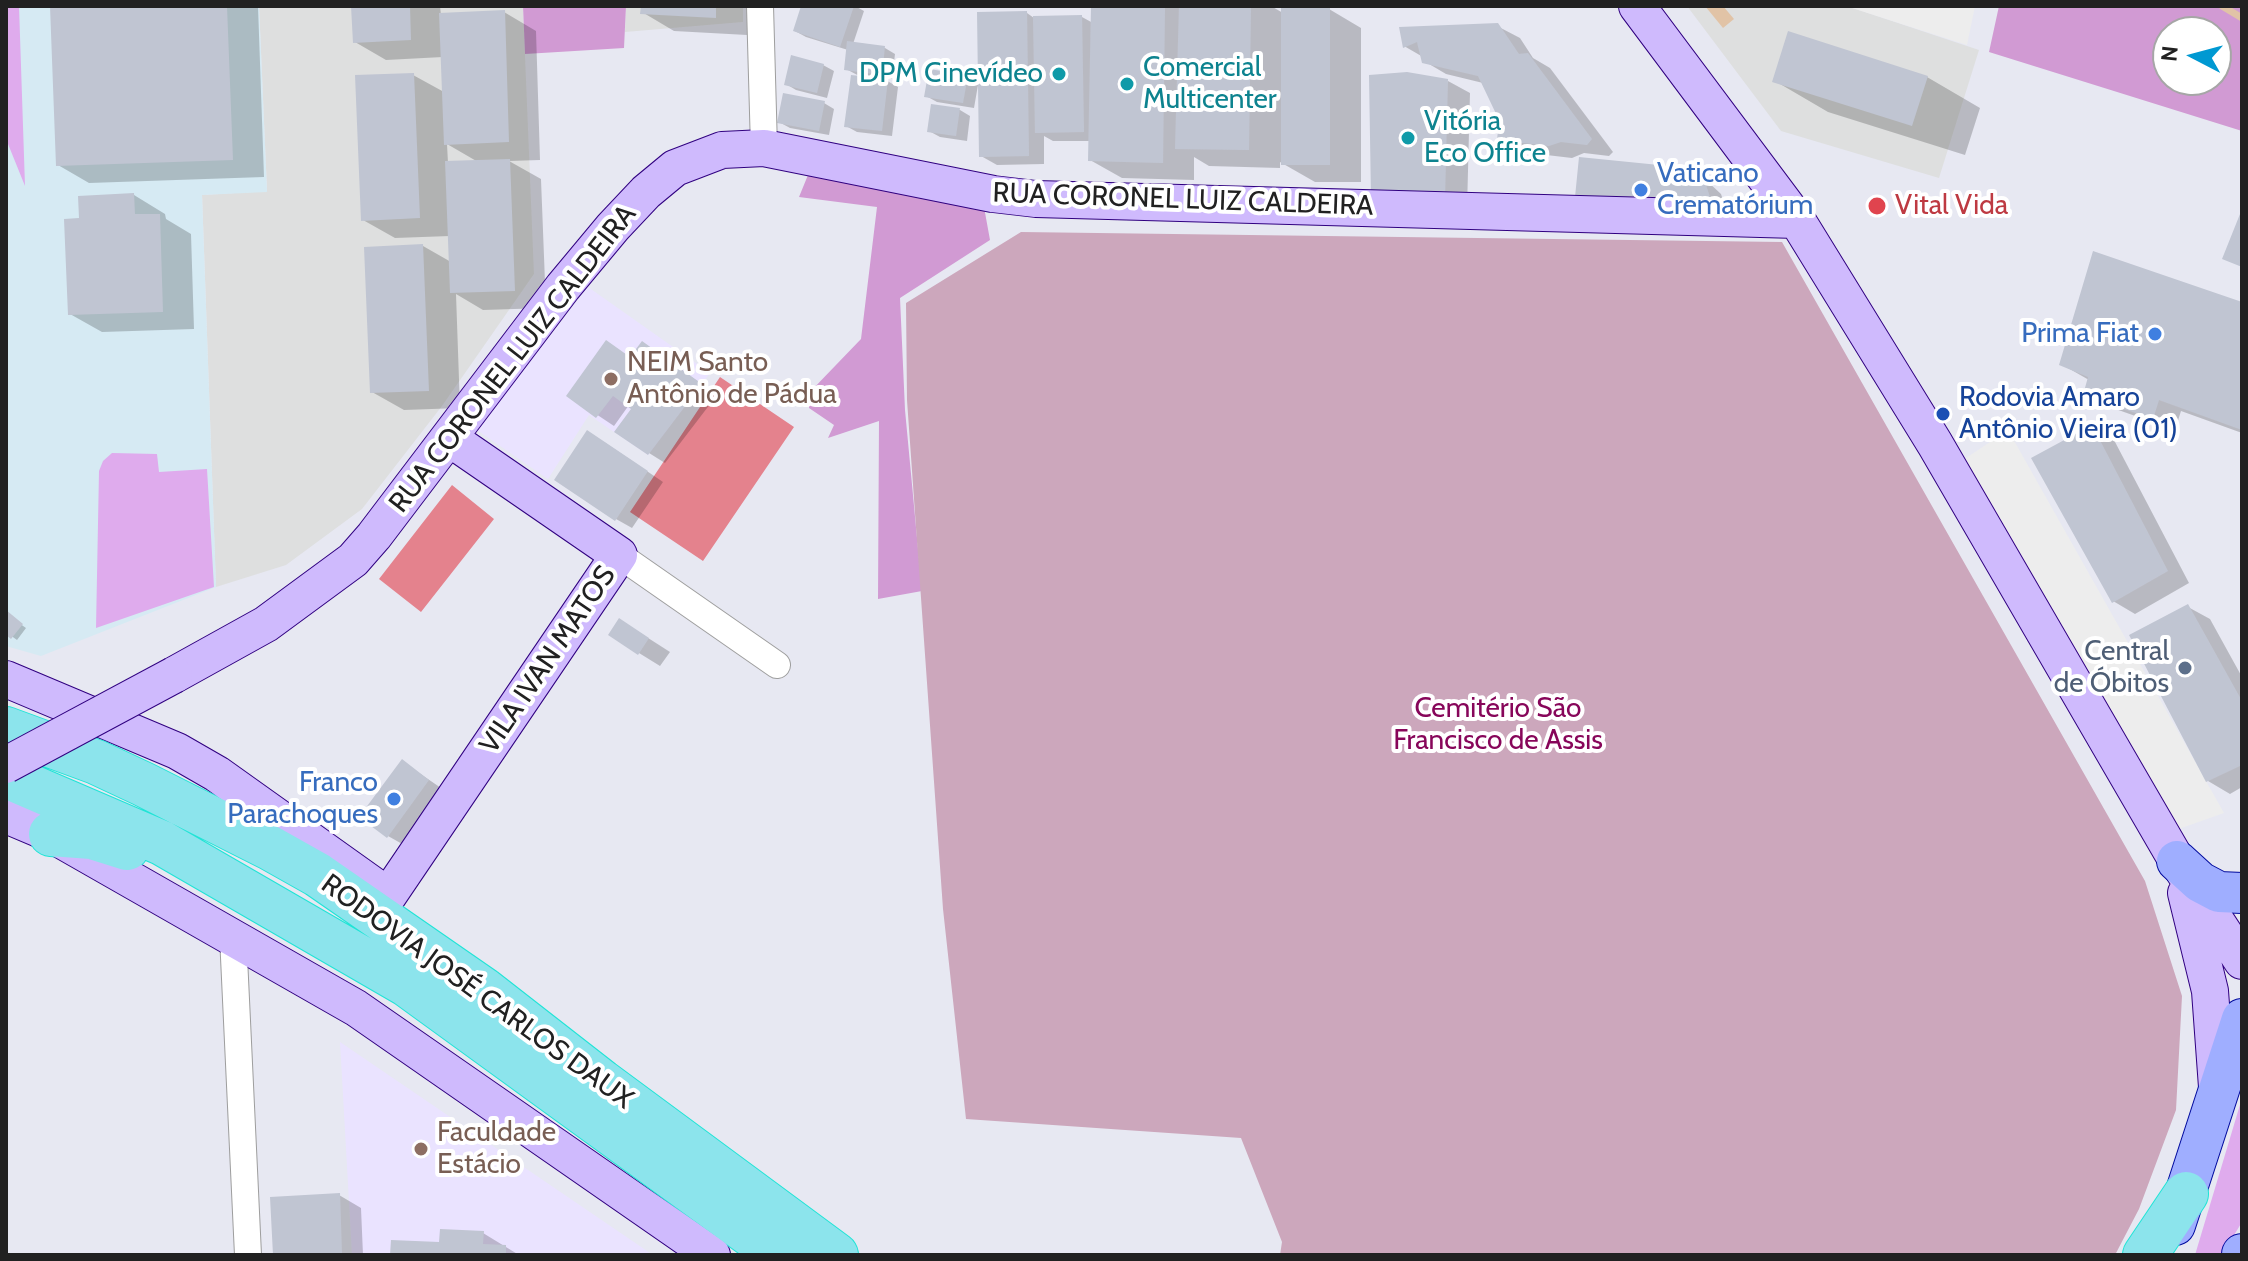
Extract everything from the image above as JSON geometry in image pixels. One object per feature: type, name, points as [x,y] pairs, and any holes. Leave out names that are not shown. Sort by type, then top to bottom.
[{"type":"highway","name":"RODOVIA JOSÉ CARLOS DAUX","points":[[6,729],[96,762],[318,875],[484,990],[602,1082],[836,1255]]},
{"type":"highway","name":"RODOVIA JOSÉ CARLOS DAUX","points":[[6,776],[162,843],[406,984],[779,1255]]},
{"type":"highway","points":[[51,834],[92,837],[236,884]]},
{"type":"highway","points":[[388,896],[484,990]]},
{"type":"highway","points":[[2145,1255],[2186,1194]]},
{"type":"main road","points":[[1637,6],[1797,220],[1911,402],[2177,861],[2242,961]]},
{"type":"main road","name":"RUA CORONEL LUIZ CALDEIRA","points":[[6,765],[266,624],[353,560],[563,287],[646,192],[675,168],[722,150],[764,148],[993,194],[1036,199],[1797,220]]},
{"type":"main road","name":"VILA IVAN MATOS","points":[[388,896],[619,555],[449,438]]},
{"type":"main road","points":[[6,679],[177,751],[217,774],[388,896]]},
{"type":"main road","points":[[6,815],[51,834],[356,1008],[712,1255]]},
{"type":"main road","points":[[6,845],[51,834]]},
{"type":"main road","points":[[2177,861],[2200,882],[2219,892],[2242,893]]},
{"type":"main road","points":[[2177,861],[2210,991],[2217,1097]]},
{"type":"main road","points":[[2164,1255],[2242,1019]]},
{"type":"street","points":[[760,6],[764,148]]},
{"type":"street","points":[[619,555],[777,665]]},
{"type":"street","points":[[233,936],[248,1255]]},
{"type":"shaded area","points":[[6,6],[259,6],[267,192],[202,195],[216,587],[41,656],[6,646]]},
{"type":"shaded area","points":[[6,6],[19,6],[25,186],[6,139]]},
{"type":"shaded area","points":[[259,6],[523,6],[534,274],[442,406],[362,509],[286,565],[216,587],[202,195],[267,191]]},
{"type":"shaded area","points":[[523,6],[626,6],[624,48],[525,54]]},
{"type":"shaded area","points":[[626,6],[743,6],[743,22],[625,32]]},
{"type":"shaded area","points":[[1687,6],[1847,6],[1979,50],[1939,178],[1781,131]]},
{"type":"shaded area","points":[[1705,6],[1723,6],[1734,19],[1723,28]]},
{"type":"shaded area","points":[[1846,6],[1975,6],[1967,45]]},
{"type":"shaded area","points":[[1999,6],[2242,6],[2242,131],[1989,52]]},
{"type":"shaded area","points":[[808,175],[984,207],[990,240],[900,298],[905,410],[922,591],[878,599],[879,421],[828,438],[834,425],[809,408],[809,393],[861,339],[877,207],[799,197]]},
{"type":"shaded area","name":"NEIM Santo Antônio de Pádua","points":[[588,287],[710,373],[648,455],[589,415],[548,479],[477,430]]},
{"type":"shaded area","points":[[720,377],[794,427],[703,561],[630,512]]},
{"type":"shaded area","points":[[2008,430],[2224,813],[2173,831],[1960,462]]},
{"type":"shaded area","points":[[112,453],[157,454],[159,472],[207,469],[214,587],[96,628],[99,471],[103,461]]},
{"type":"shaded area","points":[[452,485],[494,519],[421,612],[379,579]]},
{"type":"shaded area","name":"Faculdade Estácio","points":[[340,1042],[653,1255],[352,1255]]},
{"type":"shaded area","points":[[2242,1098],[2242,1222],[2222,1255],[2195,1255]]},
{"type":"green space","name":"Cemitério São Francisco de Assis","points":[[1021,232],[1782,242],[2145,881],[2182,996],[2176,1110],[2139,1209],[2115,1255],[1280,1255],[1282,1242],[1241,1138],[966,1119],[943,909],[907,400],[906,303]]},
{"type":"building","points":[[50,6],[227,6],[233,160],[56,166]]},
{"type":"building","points":[[351,6],[410,6],[411,40],[353,43]]},
{"type":"building","points":[[641,6],[716,6],[716,18],[640,14]]},
{"type":"building","points":[[801,6],[854,6],[840,47],[793,31]]},
{"type":"building","name":"Comercial Multicenter","points":[[1091,6],[1165,6],[1163,163],[1088,161]]},
{"type":"building","points":[[1179,6],[1251,6],[1249,150],[1175,149]]},
{"type":"building","points":[[1281,7],[1330,7],[1330,165],[1281,165]]},
{"type":"building","points":[[505,10],[509,142],[444,145],[439,13]]},
{"type":"building","points":[[1027,11],[1029,156],[979,157],[977,12]]},
{"type":"building","name":"DPM Cinevídeo","points":[[1082,15],[1084,132],[1035,133],[1033,16]]},
{"type":"building","points":[[1498,23],[1519,54],[1528,53],[1592,139],[1587,145],[1561,142],[1549,146],[1497,140],[1499,120],[1478,76],[1422,63],[1417,42],[1403,48],[1399,27]]},
{"type":"building","points":[[1788,31],[1928,76],[1912,126],[1772,82]]},
{"type":"building","points":[[847,41],[885,46],[882,75],[844,70]]},
{"type":"building","points":[[791,55],[824,64],[817,93],[784,85]]},
{"type":"building","points":[[929,69],[968,75],[963,103],[924,97]]},
{"type":"building","name":"Vitória Eco Office","points":[[1407,72],[1448,79],[1445,198],[1371,199],[1369,75]]},
{"type":"building","points":[[414,73],[420,218],[361,221],[355,75]]},
{"type":"building","points":[[851,75],[888,79],[882,131],[844,127]]},
{"type":"building","points":[[783,93],[825,101],[819,131],[777,123]]},
{"type":"building","points":[[931,104],[960,108],[956,136],[927,132]]},
{"type":"building","name":"Vaticano Crematórium","points":[[1579,157],[1689,168],[1705,182],[1711,200],[1575,197]]},
{"type":"building","points":[[510,159],[515,291],[450,293],[445,161]]},
{"type":"building","points":[[134,193],[135,214],[160,214],[163,312],[68,315],[64,219],[79,218],[78,196]]},
{"type":"building","points":[[2242,209],[2242,267],[2222,259]]},
{"type":"building","points":[[423,244],[429,391],[370,393],[364,247]]},
{"type":"building","name":"Prima Fiat","points":[[2093,251],[2242,302],[2242,430],[2159,400],[2153,419],[2083,395],[2088,377],[2059,365]]},
{"type":"building","points":[[606,340],[630,357],[642,341],[702,384],[648,455],[614,432],[631,409],[613,396],[596,418],[566,396]]},
{"type":"building","points":[[2092,425],[2168,571],[2112,603],[2031,458]]},
{"type":"building","points":[[587,430],[648,471],[615,521],[554,480]]},
{"type":"building","name":"Central de Óbitos","points":[[2188,604],[2242,701],[2242,765],[2206,782],[2129,635]]},
{"type":"building","points":[[6,610],[23,624],[11,639],[6,635]]},
{"type":"building","points":[[619,618],[649,638],[638,655],[608,635]]},
{"type":"building","name":"Franco Parachoques","points":[[402,759],[429,780],[387,838],[359,817]]},
{"type":"building","points":[[340,1193],[342,1255],[273,1255],[270,1197]]},
{"type":"building","points":[[440,1229],[484,1231],[483,1244],[506,1245],[506,1255],[390,1255],[391,1240],[439,1242]]},
{"type":"waterway","points":[[2222,6],[2242,18]]},
{"type":"place","name":"DPM Cinevídeo","points":[[1059,74]]},
{"type":"place","name":"Comercial Multicenter","points":[[1127,84]]},
{"type":"place","name":"Vitória Eco Office","points":[[1408,138]]},
{"type":"place","name":"Vaticano Crematórium","points":[[1641,190]]},
{"type":"place","name":"Vital Vida","points":[[1877,206]]},
{"type":"place","name":"Prima Fiat","points":[[2155,334]]},
{"type":"place","name":"NEIM Santo Antônio de Pádua","points":[[611,379]]},
{"type":"place","name":"Rodovia Amaro Antônio Vieira (01)","points":[[1943,414]]},
{"type":"place","name":"Central de Óbitos","points":[[2185,668]]},
{"type":"place","name":"Franco Parachoques","points":[[394,799]]},
{"type":"place","name":"Faculdade Estácio","points":[[421,1149]]}]
